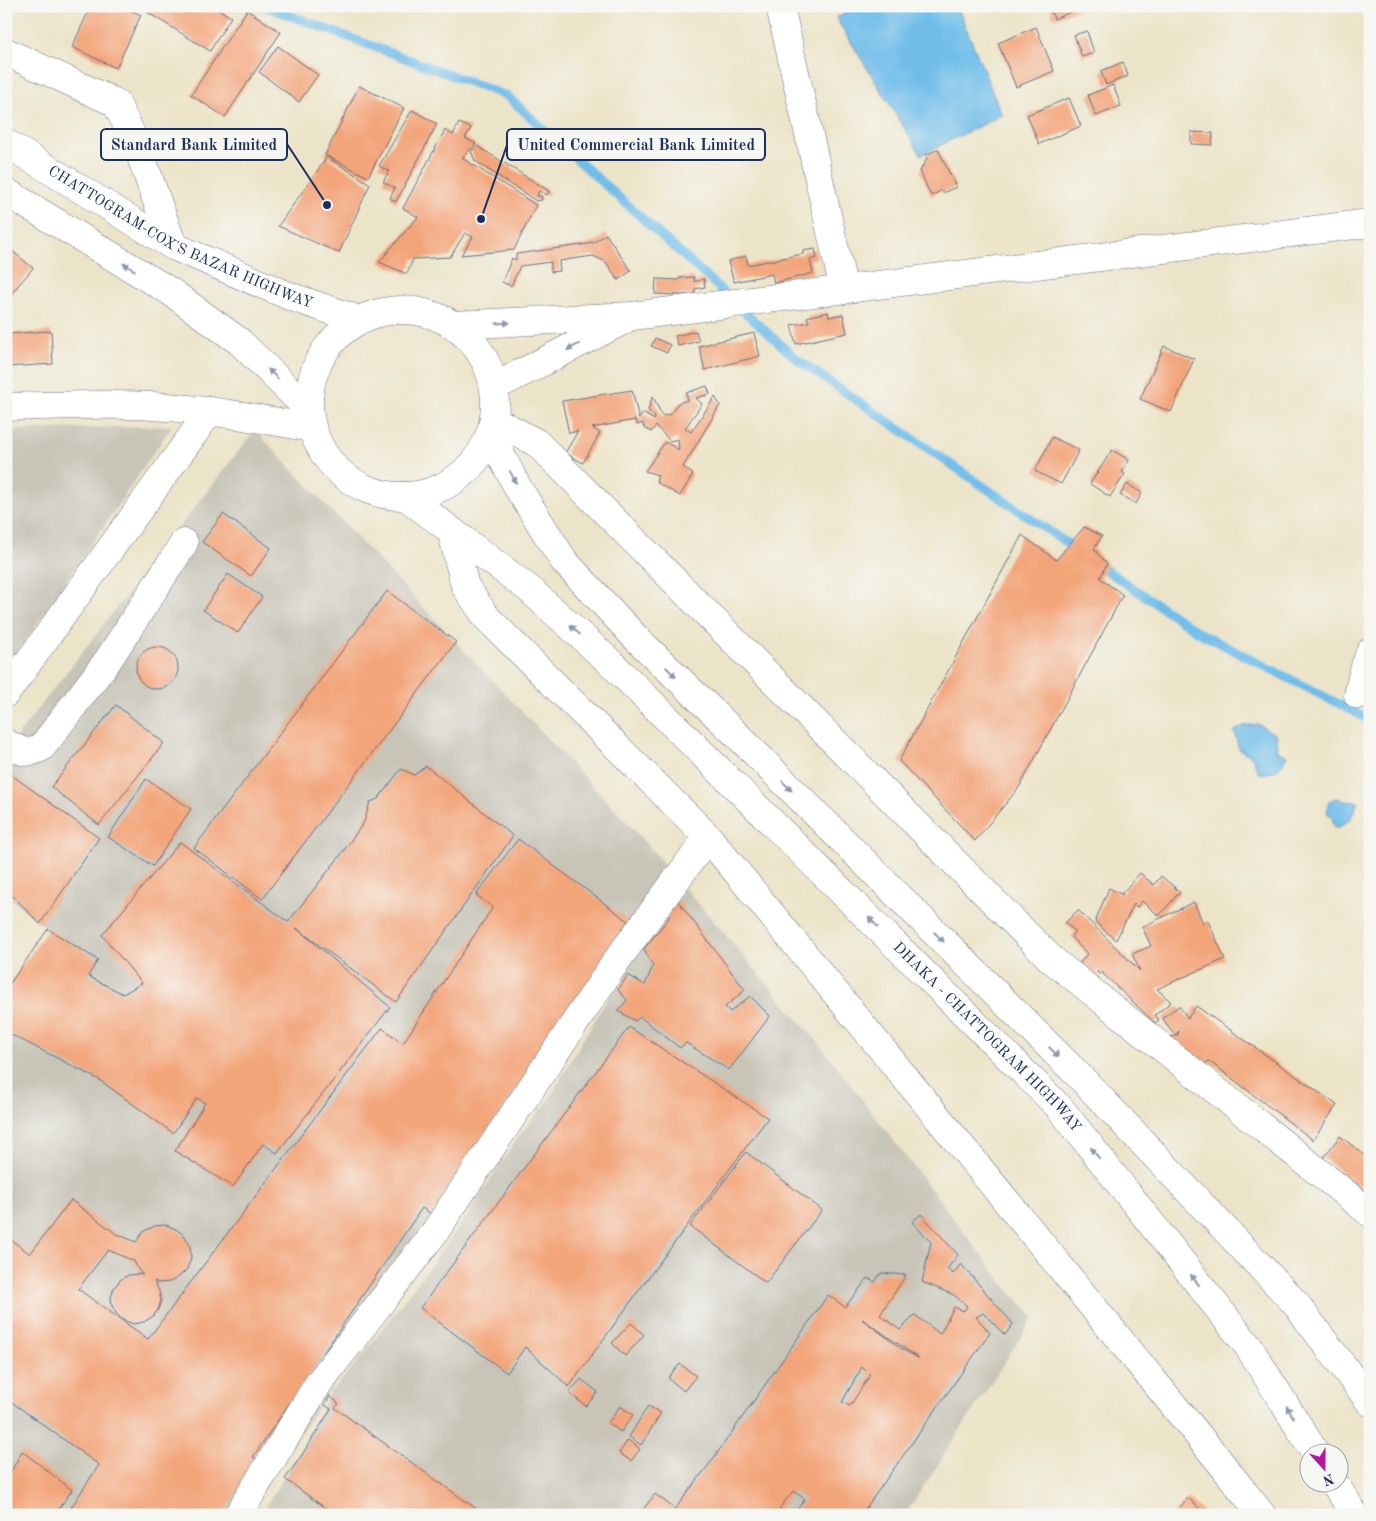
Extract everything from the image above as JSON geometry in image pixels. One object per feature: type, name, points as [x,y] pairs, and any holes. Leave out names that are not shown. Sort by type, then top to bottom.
[{"type":"main road","points":[[780,6],[844,290]]},
{"type":"main road","points":[[6,52],[116,103],[138,148],[173,246]]},
{"type":"main road","name":"CHATTOGRAM-COX'S BAZAR HIGHWAY","points":[[6,143],[173,246],[289,296],[359,320]]},
{"type":"main road","points":[[6,192],[171,292],[240,342],[310,419],[325,456],[346,478],[374,492],[405,496],[441,487],[470,466],[492,427]]},
{"type":"main road","points":[[454,325],[632,316],[1370,223]]},
{"type":"main road","points":[[310,419],[313,373],[330,342],[359,320],[391,310],[424,312],[454,325],[481,352],[494,387],[492,427],[518,488],[564,560],[636,638],[752,750],[1086,1084],[1296,1304],[1370,1402]]},
{"type":"main road","points":[[494,387],[632,316]]},
{"type":"main road","points":[[6,407],[150,406],[210,411],[265,419],[310,419]]},
{"type":"main road","points":[[6,693],[210,411]]},
{"type":"main road","points":[[492,427],[537,443],[1051,958],[1370,1213]]},
{"type":"main road","name":"DHAKA - CHATTOGRAM HIGHWAY","points":[[405,496],[529,589],[611,663],[1060,1108],[1248,1346],[1310,1444]]},
{"type":"main road","points":[[452,533],[465,586],[487,618],[708,837],[1262,1515]]},
{"type":"main road","points":[[6,743],[22,752],[34,752],[42,747],[108,660],[184,543]]},
{"type":"main road","points":[[1358,696],[1370,652]]},
{"type":"main road","points":[[238,1515],[318,1384],[434,1233],[617,960],[708,837]]},
{"type":"main road","points":[[1341,1494],[1355,1515]]},
{"type":"shaded area","points":[[172,426],[6,669],[6,430]]},
{"type":"shaded area","points":[[255,430],[636,832],[676,878],[245,1515],[6,1515],[6,989],[48,929],[6,895],[6,750]]},
{"type":"shaded area","points":[[684,887],[821,1046],[1005,1286],[1034,1317],[905,1515],[260,1515],[302,1448],[330,1392],[354,1366],[424,1274],[468,1214],[519,1136],[549,1099],[624,972]]},
{"type":"water","points":[[860,6],[957,6],[1002,115],[921,155],[836,18]]},
{"type":"water","points":[[1258,724],[1276,735],[1277,752],[1287,755],[1282,764],[1273,772],[1259,773],[1251,755],[1239,749],[1238,746],[1234,731],[1244,726]]},
{"type":"water","points":[[1338,798],[1343,801],[1358,802],[1351,818],[1337,829],[1333,824],[1332,816],[1328,814],[1327,808],[1330,801]]},
{"type":"building","points":[[91,6],[121,6],[141,15],[116,68],[72,47]]},
{"type":"building","points":[[151,6],[213,6],[231,17],[210,51],[147,12]]},
{"type":"building","points":[[1049,6],[1080,6],[1081,8],[1054,19]]},
{"type":"building","points":[[247,10],[281,32],[225,117],[191,95]]},
{"type":"building","points":[[1036,27],[1054,71],[1016,87],[998,43]]},
{"type":"building","points":[[1087,31],[1094,53],[1082,57],[1074,35]]},
{"type":"building","points":[[278,46],[318,75],[299,102],[259,72]]},
{"type":"building","points":[[1123,62],[1128,76],[1106,85],[1101,71]]},
{"type":"building","points":[[1113,85],[1121,106],[1096,116],[1088,95]]},
{"type":"building","points":[[359,86],[404,108],[368,177],[325,155]]},
{"type":"building","points":[[1069,98],[1081,126],[1039,144],[1027,115]]},
{"type":"building","points":[[412,110],[437,124],[396,202],[390,198],[395,188],[383,182],[389,171],[379,166]]},
{"type":"building","points":[[459,123],[471,128],[465,138],[476,144],[462,158],[536,205],[514,250],[461,255],[473,237],[465,233],[450,257],[413,259],[407,274],[379,262],[418,217],[403,208],[445,130],[453,135]]},
{"type":"building","points":[[1191,132],[1213,133],[1212,145],[1191,144]]},
{"type":"building","points":[[477,146],[549,191],[547,195],[539,191],[537,196],[541,196],[542,200],[536,201],[475,161],[471,151]]},
{"type":"building","points":[[938,149],[956,187],[943,193],[942,190],[931,196],[920,171],[927,158],[926,155]]},
{"type":"building","points":[[327,157],[370,184],[339,253],[278,226]]},
{"type":"building","points":[[606,234],[631,271],[618,280],[606,262],[593,256],[559,261],[560,271],[551,272],[551,262],[520,266],[511,286],[502,282],[512,258],[516,260],[516,254],[589,244]]},
{"type":"building","points":[[6,246],[33,268],[6,300]]},
{"type":"building","points":[[815,249],[817,258],[810,260],[813,273],[774,283],[772,274],[734,282],[728,261],[746,256],[748,265],[803,254],[803,251]]},
{"type":"building","points":[[694,277],[694,282],[704,279],[705,287],[695,289],[695,294],[655,294],[656,279],[679,280],[679,278]]},
{"type":"building","points":[[828,312],[829,317],[843,314],[847,333],[796,344],[791,325],[809,322],[807,317]]},
{"type":"building","points":[[51,331],[53,364],[6,367],[6,334]]},
{"type":"building","points":[[696,331],[699,341],[678,346],[675,336]]},
{"type":"building","points":[[754,333],[760,356],[705,370],[699,346]]},
{"type":"building","points":[[655,338],[670,345],[667,353],[651,346]]},
{"type":"building","points":[[1164,346],[1194,359],[1171,412],[1140,399]]},
{"type":"building","points":[[707,386],[710,394],[696,398],[702,404],[685,428],[691,432],[715,397],[720,405],[683,467],[693,474],[680,496],[656,482],[658,475],[645,471],[665,442],[679,450],[678,439],[670,441],[656,426],[651,432],[644,428],[643,423],[637,425],[635,420],[592,428],[600,433],[583,463],[565,453],[578,431],[569,433],[562,401],[632,390],[639,419],[643,413],[654,420],[655,417],[648,410],[653,396],[662,416],[671,414],[678,403],[688,400],[686,393]]},
{"type":"building","points":[[1052,437],[1079,450],[1061,484],[1035,471]]},
{"type":"building","points":[[1112,450],[1129,460],[1122,472],[1125,474],[1110,497],[1090,484]]},
{"type":"building","points":[[1127,484],[1142,493],[1136,504],[1120,495]]},
{"type":"building","points":[[223,514],[271,548],[251,576],[202,542]]},
{"type":"building","points":[[1084,527],[1102,536],[1094,549],[1107,564],[1100,578],[1123,595],[1020,786],[975,841],[899,761],[1022,535],[1056,560]]},
{"type":"building","points":[[228,574],[262,597],[238,633],[203,610]]},
{"type":"building","points":[[387,591],[456,642],[262,899],[194,848]]},
{"type":"building","points":[[157,647],[172,653],[178,668],[172,683],[157,689],[142,683],[136,668],[142,653]]},
{"type":"building","points":[[116,705],[164,743],[99,825],[51,787]]},
{"type":"building","points":[[426,766],[513,836],[396,1002],[295,927],[390,1007],[277,1153],[263,1144],[233,1187],[175,1151],[205,1103],[197,1098],[173,1133],[98,1079],[6,1032],[6,989],[48,929],[98,960],[88,976],[123,994],[142,983],[102,935],[180,842],[288,922],[364,822],[370,802],[378,799],[401,769],[414,775]]},
{"type":"building","points":[[6,771],[99,838],[40,924],[6,889]]},
{"type":"building","points":[[146,779],[191,809],[153,866],[108,837]]},
{"type":"building","points":[[518,839],[628,921],[433,1215],[422,1208],[253,1457],[258,1460],[222,1515],[66,1515],[99,1465],[6,1398],[6,1236],[30,1254],[71,1200],[115,1233],[136,1242],[144,1231],[155,1226],[166,1225],[176,1229],[185,1236],[190,1246],[191,1258],[187,1269],[179,1277],[170,1282],[158,1283],[154,1281],[161,1300],[158,1310],[144,1322],[134,1324],[125,1321],[117,1315],[112,1306],[111,1297],[114,1288],[120,1280],[128,1275],[143,1275],[134,1261],[108,1250],[78,1289],[148,1339],[382,1028],[403,1043],[493,907],[476,895]]},
{"type":"building","points":[[1140,873],[1154,885],[1161,876],[1180,892],[1159,916],[1142,901],[1137,907],[1134,904],[1116,940],[1095,922],[1109,888],[1123,895],[1122,893]]},
{"type":"building","points":[[678,901],[745,990],[725,1007],[730,1012],[750,996],[770,1016],[729,1070],[686,1043],[680,1048],[640,1017],[635,1021],[618,1011],[627,1000],[618,990],[628,975],[645,985],[653,966],[644,949],[669,918],[669,911]]},
{"type":"building","points":[[1194,902],[1203,923],[1208,921],[1225,959],[1157,989],[1171,1002],[1155,1015],[1159,1020],[1155,1023],[1099,970],[1097,972],[1101,975],[1098,978],[1076,968],[1087,954],[1071,937],[1075,931],[1065,923],[1078,910],[1140,971],[1132,954],[1151,946],[1142,927]]},
{"type":"building","points":[[1179,1006],[1188,1018],[1196,1006],[1337,1105],[1313,1140],[1209,1061],[1205,1064],[1166,1037],[1177,1036],[1179,1031],[1175,1035],[1162,1018]]},
{"type":"building","points":[[629,1027],[768,1118],[569,1387],[525,1347],[507,1373],[420,1308]]},
{"type":"building","points":[[1340,1136],[1370,1159],[1370,1194],[1323,1158]]},
{"type":"building","points":[[746,1152],[822,1210],[766,1283],[690,1226]]},
{"type":"building","points":[[921,1214],[958,1255],[947,1269],[953,1274],[961,1264],[1013,1324],[1005,1335],[983,1313],[976,1317],[990,1333],[861,1515],[793,1515],[805,1499],[793,1491],[779,1509],[788,1515],[639,1515],[655,1494],[675,1509],[711,1462],[828,1295],[845,1307],[868,1278],[875,1282],[881,1273],[906,1275],[880,1315],[900,1330],[915,1315],[940,1334],[954,1307],[964,1311],[967,1306],[954,1295],[922,1282],[931,1242],[912,1222]],"holes":[[[862,1319],[919,1358],[902,1349]],[[862,1367],[870,1375],[850,1406],[842,1402]]]},
{"type":"building","points":[[631,1323],[644,1335],[625,1356],[612,1343]]},
{"type":"building","points":[[680,1364],[696,1376],[684,1391],[668,1378]]},
{"type":"building","points":[[581,1379],[598,1392],[586,1406],[569,1393]]},
{"type":"building","points":[[330,1396],[339,1404],[335,1408],[485,1515],[335,1515],[285,1479],[331,1409],[325,1405]]},
{"type":"building","points":[[620,1406],[633,1415],[621,1432],[608,1423]]},
{"type":"building","points":[[648,1406],[661,1413],[641,1445],[629,1437]]},
{"type":"building","points":[[628,1440],[640,1449],[631,1461],[619,1453]]},
{"type":"building","points":[[22,1451],[72,1490],[54,1515],[6,1515],[6,1481]]},
{"type":"building","points":[[1188,1498],[1205,1514],[1204,1515],[1173,1515]]},
{"type":"waterway","points":[[264,6],[507,96],[730,298]]},
{"type":"waterway","points":[[741,309],[799,361],[1077,550]]},
{"type":"waterway","points":[[1096,563],[1198,632],[1370,720]]},
{"type":"place","name":"Standard Bank Limited","points":[[327,205]]},
{"type":"place","name":"United Commercial Bank Limited","points":[[481,219]]}]
